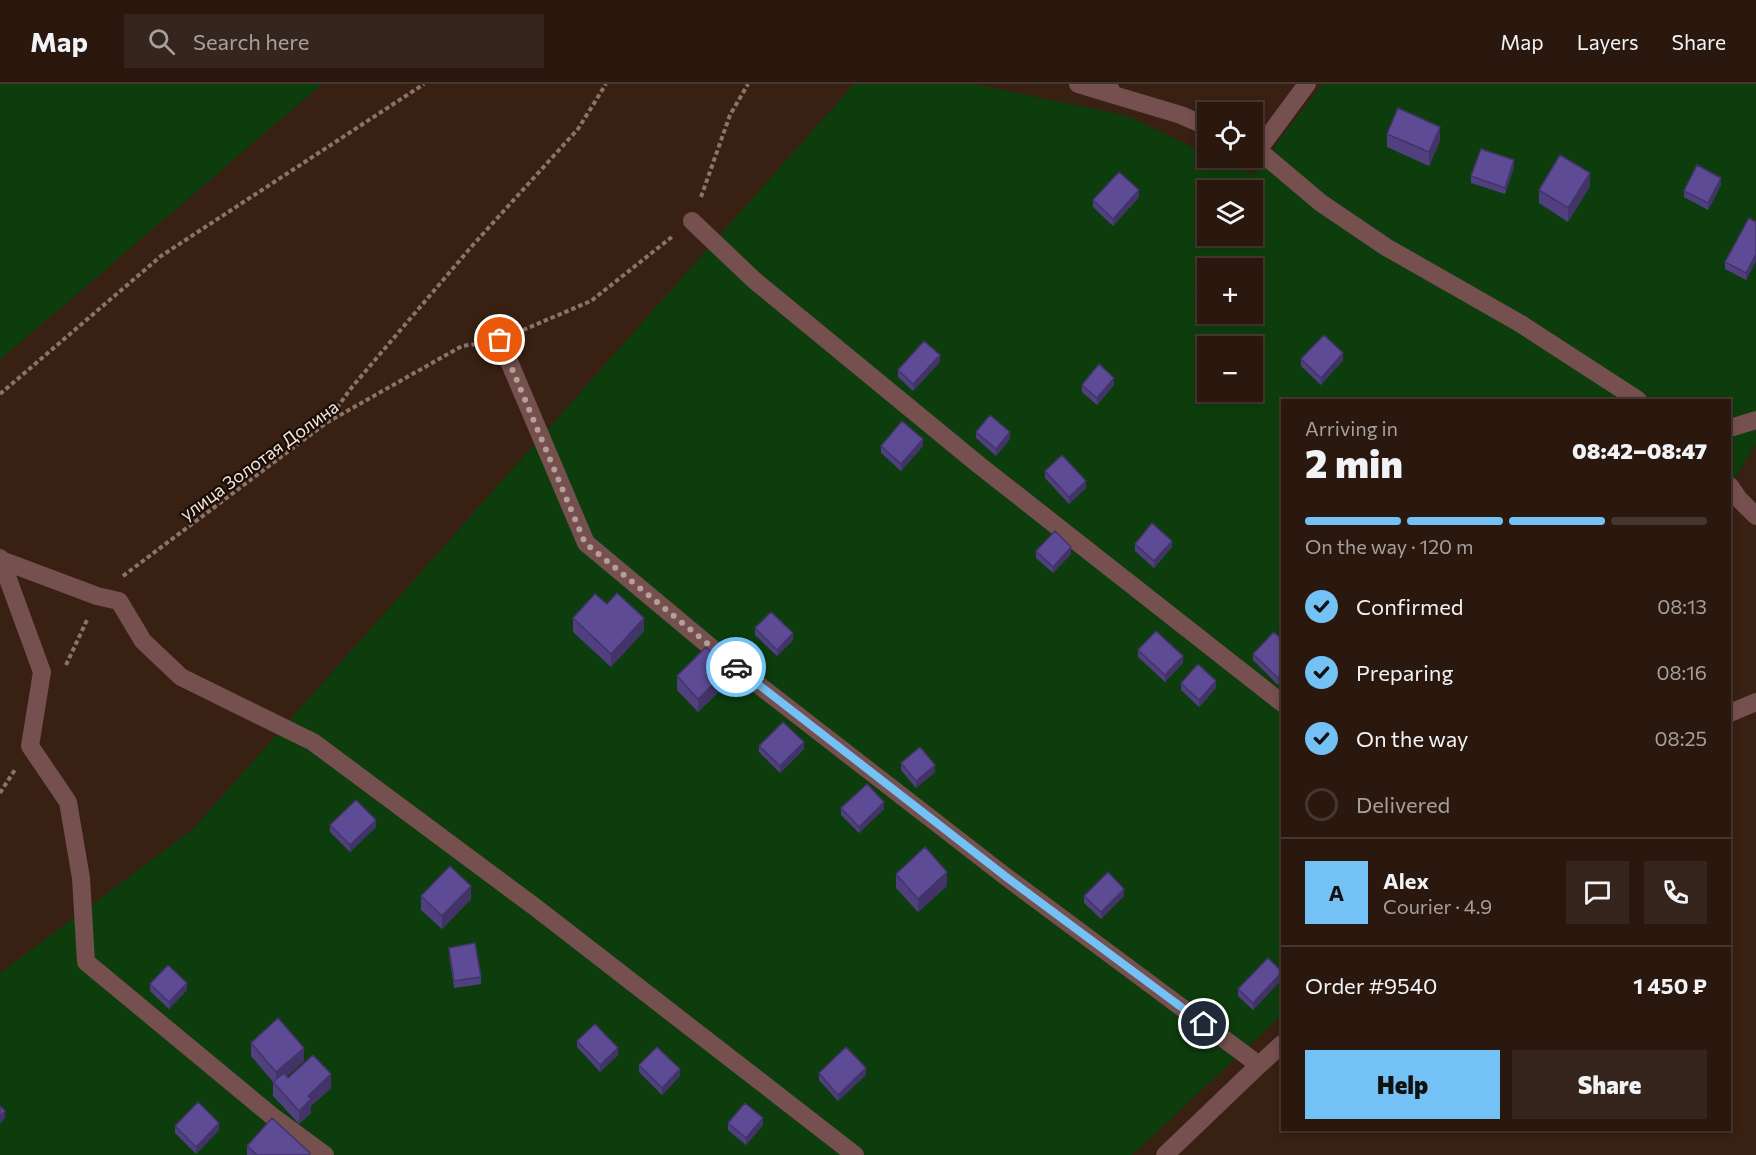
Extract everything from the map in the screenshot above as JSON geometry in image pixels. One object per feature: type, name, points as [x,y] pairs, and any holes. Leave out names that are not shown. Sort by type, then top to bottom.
[{"type":"street","points":[[1078,84],[1111,89],[1197,122]]},
{"type":"street","points":[[1263,139],[1307,84]]},
{"type":"street","points":[[1263,155],[1321,202],[1386,247],[1521,324],[1636,399]]},
{"type":"street","points":[[692,221],[754,280],[979,465],[1281,702]]},
{"type":"street","points":[[500,340],[585,543],[725,659],[949,833],[1259,1065]]},
{"type":"street","points":[[1731,428],[1756,420]]},
{"type":"street","points":[[1731,488],[1738,499],[1756,516]]},
{"type":"street","points":[[1,559],[97,596],[119,601],[143,641],[181,677],[313,742],[535,907],[855,1155]]},
{"type":"street","points":[[1,559],[42,672],[30,746],[68,802],[81,878],[87,962],[272,1116],[326,1155]]},
{"type":"street","points":[[1731,713],[1756,702]]},
{"type":"street","points":[[1165,1155],[1281,1045]]},
{"type":"path","points":[[0,394],[160,256],[424,84]]},
{"type":"path","points":[[326,423],[352,387],[472,246],[578,129],[606,84]]},
{"type":"path","points":[[692,221],[730,116],[748,84]]},
{"type":"path","name":"улица Золотая Долина","points":[[64,671],[97,596],[326,423],[462,346],[500,340],[591,301],[692,221]]},
{"type":"path","points":[[0,793],[30,746]]},
{"type":"green space","points":[[0,84],[322,84],[0,360]]},
{"type":"green space","points":[[854,84],[974,84],[1128,116],[1197,149],[1197,168],[1238,168],[1253,175],[1258,168],[1263,168],[1263,162],[1322,84],[1756,84],[1756,444],[1731,484],[1731,399],[1281,399],[1281,1016],[1132,1155],[0,1155],[0,973],[193,829]]},
{"type":"building","points":[[1398,108],[1440,127],[1429,152],[1387,134]]},
{"type":"building","points":[[1481,149],[1514,160],[1505,188],[1471,176]]},
{"type":"building","points":[[1560,155],[1590,173],[1568,208],[1539,190]]},
{"type":"building","points":[[1697,165],[1721,178],[1708,203],[1684,191]]},
{"type":"building","points":[[1119,172],[1139,190],[1113,219],[1093,200]]},
{"type":"building","points":[[1749,218],[1756,222],[1756,254],[1746,273],[1725,262]]},
{"type":"building","points":[[1324,335],[1343,353],[1321,378],[1301,359]]},
{"type":"building","points":[[924,341],[940,355],[913,384],[898,370]]},
{"type":"building","points":[[1099,364],[1114,378],[1097,398],[1082,385]]},
{"type":"building","points":[[990,415],[1010,432],[996,449],[976,432]]},
{"type":"building","points":[[902,421],[923,439],[901,464],[881,446]]},
{"type":"building","points":[[1062,455],[1086,481],[1069,497],[1045,471]]},
{"type":"building","points":[[1152,523],[1172,541],[1154,561],[1135,544]]},
{"type":"building","points":[[1055,531],[1071,547],[1053,567],[1036,551]]},
{"type":"building","points":[[617,593],[644,618],[611,654],[573,618],[595,594],[607,604]]},
{"type":"building","points":[[771,612],[793,633],[777,650],[755,628]]},
{"type":"building","points":[[1156,631],[1183,656],[1165,675],[1138,650]]},
{"type":"building","points":[[1274,632],[1281,639],[1281,674],[1278,678],[1253,654]]},
{"type":"building","points":[[706,647],[728,670],[698,699],[677,676]]},
{"type":"building","points":[[1198,664],[1216,681],[1199,700],[1181,683]]},
{"type":"building","points":[[783,722],[804,742],[780,766],[759,746]]},
{"type":"building","points":[[920,747],[935,765],[916,781],[901,763]]},
{"type":"building","points":[[867,784],[884,802],[859,827],[841,808]]},
{"type":"building","points":[[356,800],[376,820],[350,845],[330,825]]},
{"type":"building","points":[[925,847],[947,872],[918,899],[896,874]]},
{"type":"building","points":[[450,866],[471,886],[442,916],[421,896]]},
{"type":"building","points":[[1108,872],[1124,889],[1101,912],[1084,896]]},
{"type":"building","points":[[475,943],[481,977],[454,981],[449,948]]},
{"type":"building","points":[[1268,958],[1281,971],[1253,1003],[1238,989]]},
{"type":"building","points":[[168,965],[187,983],[169,1002],[150,984]]},
{"type":"building","points":[[278,1018],[304,1048],[276,1072],[251,1043]]},
{"type":"building","points":[[595,1024],[618,1048],[600,1065],[577,1041]]},
{"type":"building","points":[[657,1047],[680,1069],[662,1088],[639,1065]]},
{"type":"building","points":[[846,1047],[866,1068],[838,1095],[819,1073]]},
{"type":"building","points":[[313,1055],[331,1074],[308,1096],[311,1099],[299,1111],[273,1082],[284,1073],[288,1078]]},
{"type":"building","points":[[198,1102],[219,1123],[196,1147],[175,1126]]},
{"type":"building","points":[[745,1103],[763,1118],[746,1138],[728,1123]]},
{"type":"building","points":[[0,1106],[5,1111],[0,1117]]},
{"type":"building","points":[[272,1118],[310,1153],[309,1155],[257,1155],[247,1146]]},
{"type":"way so far","points":[[500,340],[585,543],[736,667]]},
{"type":"route","points":[[736,667],[1005,876],[1204,1024]]}]
